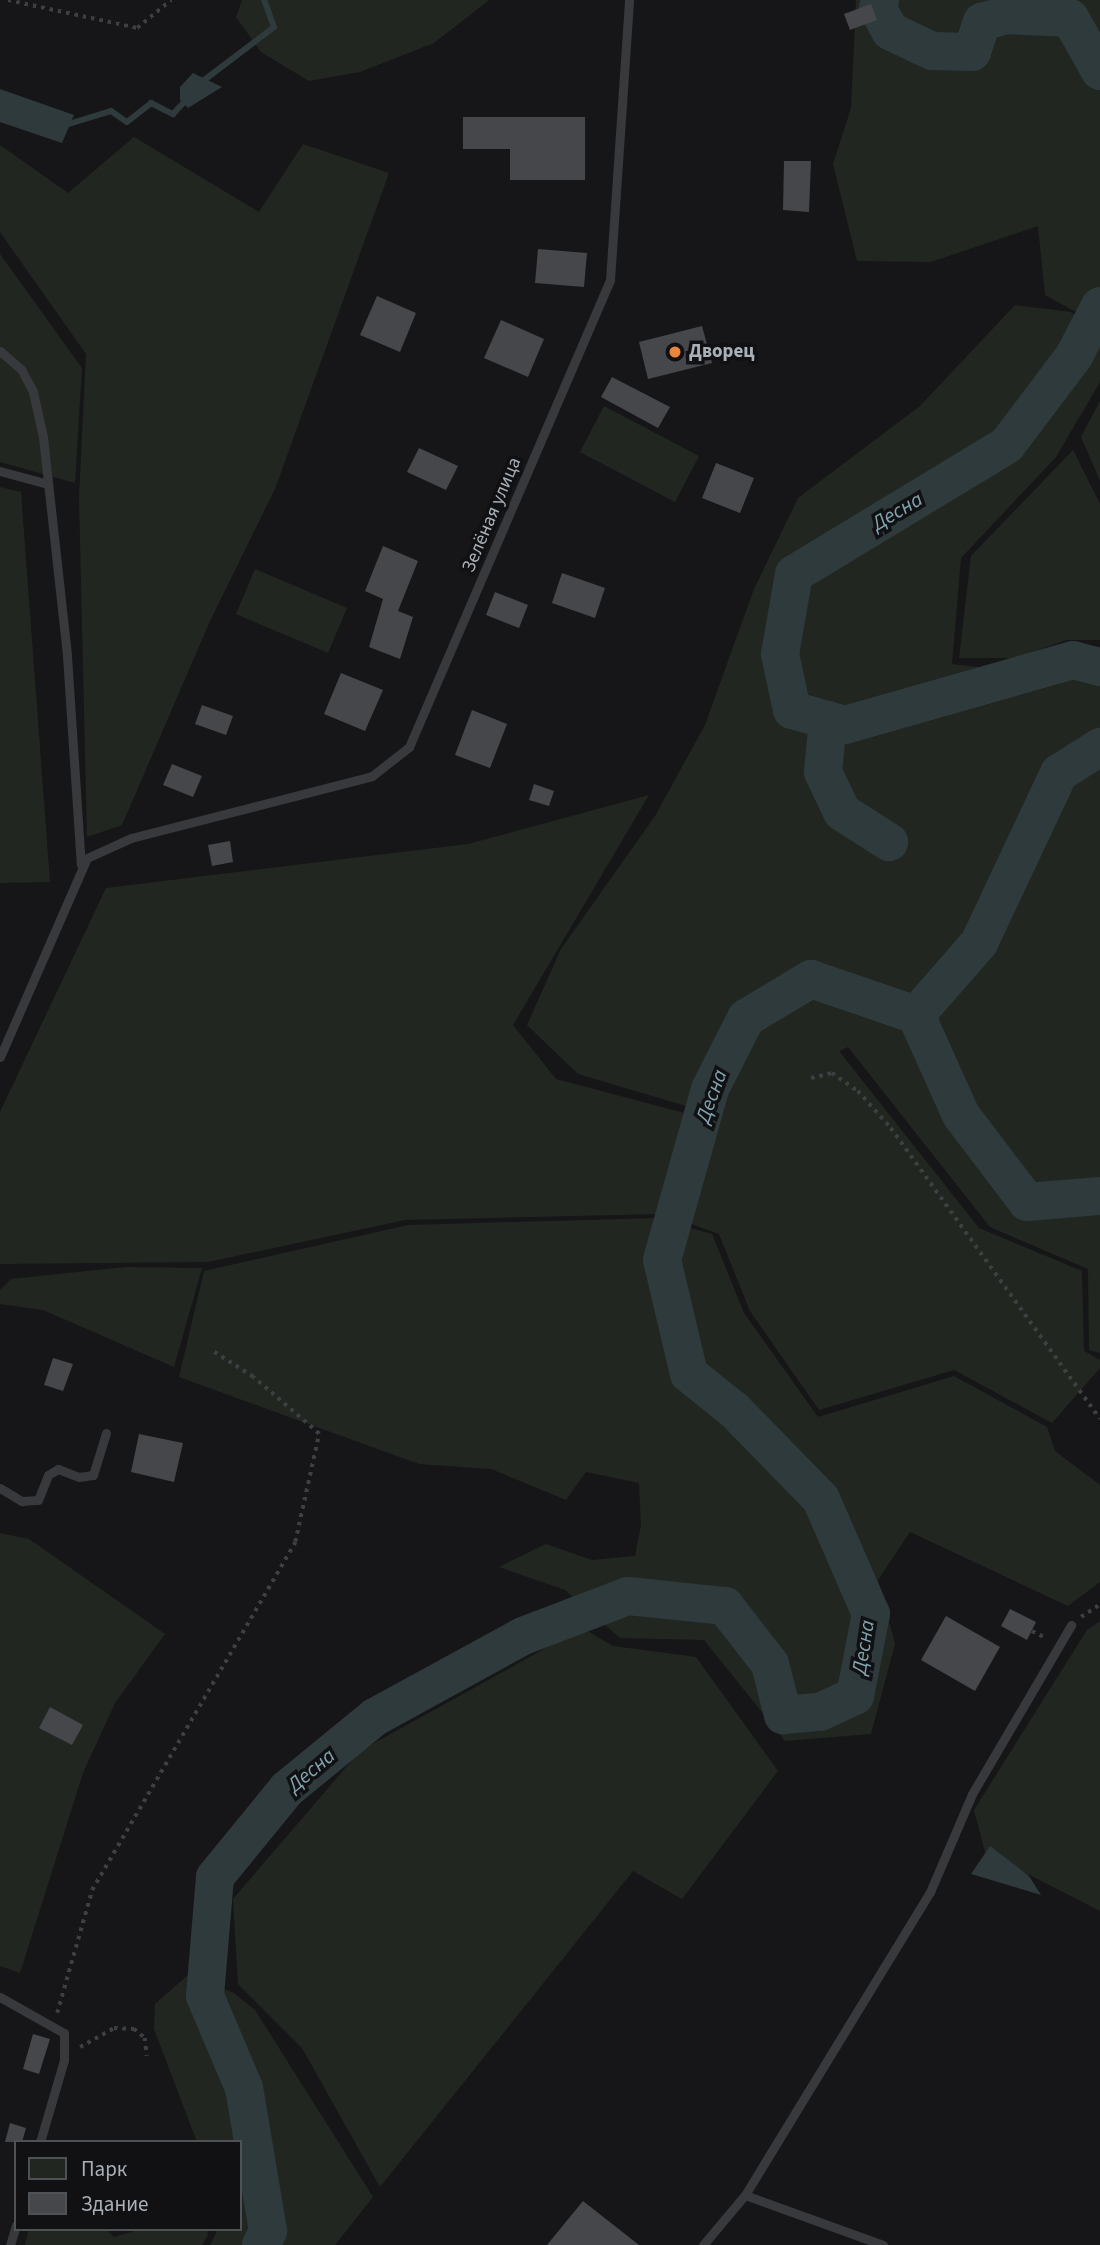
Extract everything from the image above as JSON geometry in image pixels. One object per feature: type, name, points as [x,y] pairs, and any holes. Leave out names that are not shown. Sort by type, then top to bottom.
[{"type":"lane","name":"Зелёная улица","points":[[81,865],[131,838],[372,776],[409,747],[610,280],[629,0]]},
{"type":"lane","points":[[0,351],[21,369],[33,392],[48,484],[81,865],[69,905],[0,1057]]},
{"type":"lane","points":[[0,471],[48,484]]},
{"type":"lane","points":[[0,1488],[22,1502],[38,1500],[48,1475],[58,1469],[79,1477],[93,1475],[106,1433]]},
{"type":"lane","points":[[703,2245],[745,2195],[930,1892],[972,1794],[1071,1625]]},
{"type":"lane","points":[[0,1997],[64,2033],[63,2063],[41,2140]]},
{"type":"lane","points":[[745,2195],[883,2245]]},
{"type":"path","points":[[8,0],[24,6],[137,28],[170,0]]},
{"type":"path","points":[[811,1078],[832,1073],[858,1091],[891,1128],[1100,1419]]},
{"type":"path","points":[[53,2025],[92,1890],[295,1542],[319,1434],[253,1377],[212,1351]]},
{"type":"path","points":[[1071,1625],[1100,1604]]},
{"type":"path","points":[[63,2063],[114,2028],[134,2029],[145,2038],[147,2056]]},
{"type":"green space","points":[[242,0],[489,0],[434,43],[360,72],[309,81],[261,52],[236,17]]},
{"type":"green space","points":[[856,0],[1100,0],[1100,325],[1045,295],[1038,226],[931,262],[857,261],[833,164],[851,108]]},
{"type":"green space","points":[[134,137],[259,212],[303,144],[389,173],[275,489],[210,621],[122,825],[87,837],[79,497],[86,354],[0,232],[0,145],[68,193]]},
{"type":"green space","points":[[0,254],[82,368],[75,483],[0,462]]},
{"type":"green space","points":[[1015,305],[1071,312],[1100,332],[1100,382],[1056,457],[961,558],[952,664],[1100,681],[1100,1353],[1089,1350],[1088,1269],[990,1227],[848,1047],[839,1051],[979,1228],[1082,1271],[1084,1351],[1100,1360],[1100,1368],[1052,1423],[954,1370],[819,1410],[750,1311],[719,1234],[686,1222],[713,1114],[578,1074],[527,1025],[561,949],[655,816],[705,725],[754,589],[798,498],[920,406]]},
{"type":"green space","points":[[1100,401],[1100,481],[1081,437]]},
{"type":"green space","points":[[604,406],[699,456],[675,502],[580,452]]},
{"type":"green space","points":[[1073,450],[1100,504],[1100,640],[1066,640],[1016,658],[959,658],[971,556]]},
{"type":"green space","points":[[0,487],[21,492],[50,882],[0,883]]},
{"type":"green space","points":[[255,569],[347,608],[328,653],[236,614]]},
{"type":"green space","points":[[649,795],[513,1025],[556,1079],[692,1115],[661,1214],[405,1220],[208,1262],[0,1264],[0,1112],[106,888],[468,844]]},
{"type":"green space","points":[[654,1218],[712,1234],[744,1313],[818,1417],[954,1376],[1047,1427],[1055,1451],[1100,1485],[1100,1582],[1068,1606],[910,1532],[878,1580],[895,1644],[871,1734],[785,1741],[704,1640],[620,1638],[565,1590],[499,1567],[546,1544],[592,1560],[635,1556],[641,1525],[639,1483],[586,1472],[566,1500],[491,1469],[419,1464],[179,1377],[204,1271],[408,1225]]},
{"type":"green space","points":[[126,1267],[202,1268],[174,1367],[43,1310],[0,1304],[0,1290],[11,1279]]},
{"type":"green space","points":[[0,1533],[29,1539],[165,1634],[115,1703],[83,1773],[20,1973],[0,1966]]},
{"type":"green space","points":[[1100,1621],[1100,1911],[985,1852],[974,1810],[1087,1630]]},
{"type":"green space","points":[[582,1628],[613,1646],[696,1657],[778,1771],[682,1899],[633,1871],[380,2187],[302,2048],[238,1984],[233,1899],[360,1751]]},
{"type":"green space","points":[[188,1975],[234,1993],[255,2010],[373,2197],[335,2245],[210,2245],[217,2231],[242,2231],[242,2140],[196,2140],[154,2029],[155,2004]]},
{"type":"green space","points":[[28,2231],[107,2231],[114,2237],[135,2231],[207,2231],[208,2235],[202,2245],[25,2245]]},
{"type":"shaded area","points":[[193,73],[222,87],[188,108],[180,100],[180,87]]},
{"type":"shaded area","points":[[0,89],[74,115],[62,143],[0,122]]},
{"type":"shaded area","points":[[990,1846],[1029,1876],[1041,1895],[971,1874]]},
{"type":"building","points":[[871,4],[877,20],[850,30],[844,14]]},
{"type":"building","points":[[463,117],[585,117],[585,180],[510,180],[510,149],[463,149]]},
{"type":"building","points":[[784,161],[811,161],[809,212],[783,210]]},
{"type":"building","points":[[538,249],[587,253],[584,287],[535,283]]},
{"type":"building","points":[[377,296],[416,313],[400,352],[360,335]]},
{"type":"building","points":[[501,320],[544,339],[528,377],[484,358]]},
{"type":"building","name":"Дворец","points":[[702,326],[712,363],[648,379],[639,342]]},
{"type":"building","points":[[612,377],[670,407],[658,428],[601,397]]},
{"type":"building","points":[[419,448],[458,466],[446,490],[407,472]]},
{"type":"building","points":[[716,463],[754,478],[740,513],[702,498]]},
{"type":"building","points":[[383,546],[418,561],[398,611],[413,617],[400,659],[369,647],[383,599],[365,591]]},
{"type":"building","points":[[562,573],[605,588],[595,618],[552,603]]},
{"type":"building","points":[[495,592],[528,605],[519,628],[486,615]]},
{"type":"building","points":[[341,673],[383,690],[365,731],[324,714]]},
{"type":"building","points":[[202,705],[233,716],[226,735],[195,724]]},
{"type":"building","points":[[472,710],[507,724],[490,768],[455,755]]},
{"type":"building","points":[[172,764],[202,776],[193,797],[163,785]]},
{"type":"building","points":[[534,784],[554,791],[549,806],[529,800]]},
{"type":"building","points":[[230,841],[233,862],[212,866],[208,845]]},
{"type":"building","points":[[53,1358],[73,1364],[63,1391],[44,1385]]},
{"type":"building","points":[[139,1434],[183,1443],[174,1482],[131,1472]]},
{"type":"building","points":[[1010,1609],[1036,1622],[1027,1640],[1001,1626]]},
{"type":"building","points":[[946,1616],[1000,1647],[975,1691],[921,1660]]},
{"type":"building","points":[[50,1707],[83,1725],[72,1745],[39,1728]]},
{"type":"building","points":[[33,2034],[50,2039],[39,2074],[23,2069]]},
{"type":"building","points":[[10,2123],[26,2128],[23,2140],[5,2142]]},
{"type":"building","points":[[583,2201],[639,2245],[547,2245]]},
{"type":"waterway","points":[[199,84],[274,27],[264,0]]},
{"type":"waterway","name":"Десна","points":[[880,0],[878,9],[890,31],[932,51],[972,52],[982,22],[1007,15],[1070,18],[1100,71]]},
{"type":"waterway","points":[[62,126],[111,111],[127,122],[151,103],[173,114],[188,98]]},
{"type":"waterway","name":"Десна","points":[[1100,306],[1074,356],[1007,445],[794,574],[780,654],[792,710],[845,725],[1073,660],[1100,667]]},
{"type":"waterway","name":"Десна","points":[[828,720],[823,772],[842,812],[889,842]]},
{"type":"waterway","points":[[916,1015],[979,943],[1059,773],[1100,747]]},
{"type":"waterway","name":"Десна","points":[[261,2245],[268,2231],[244,2088],[205,1996],[215,1877],[287,1789],[375,1717],[523,1636],[628,1596],[725,1606],[770,1664],[783,1715],[820,1712],[855,1696],[871,1614],[821,1499],[734,1410],[689,1374],[662,1260],[710,1089],[746,1018],[811,979],[916,1015],[961,1115],[1027,1202],[1100,1196]]},
{"type":"place","name":"Дворец","points":[[675,352]]}]
